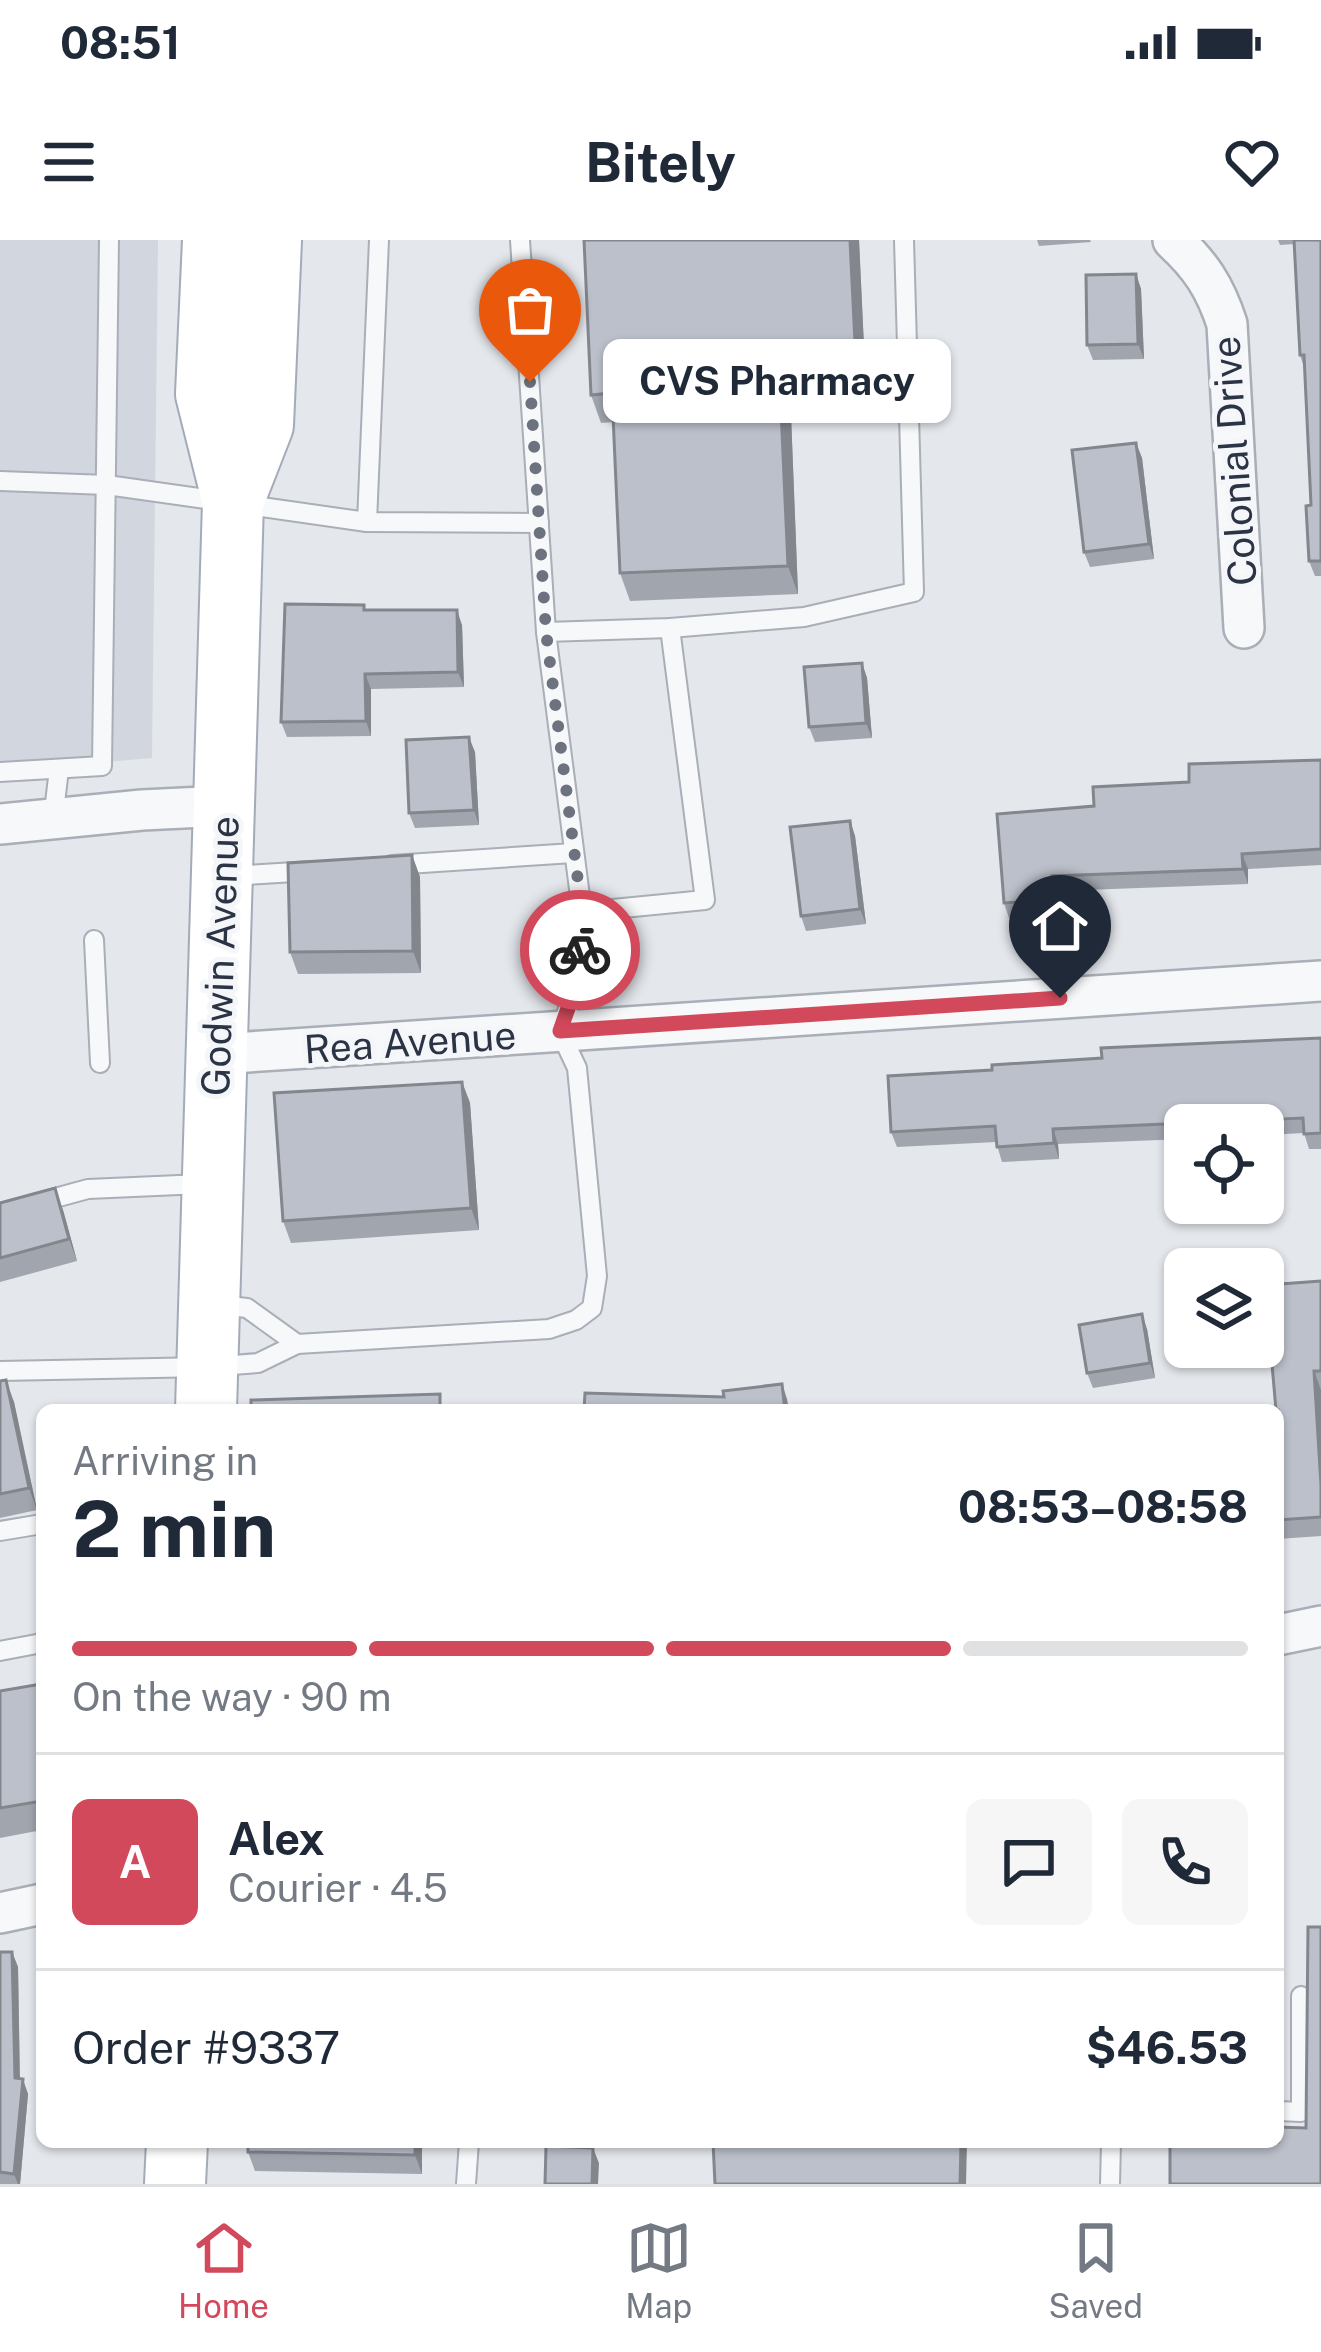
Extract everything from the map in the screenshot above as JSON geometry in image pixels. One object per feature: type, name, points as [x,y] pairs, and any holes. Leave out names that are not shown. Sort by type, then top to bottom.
[{"type":"main road","name":"Godwin Avenue","points":[[206,1388],[233,502],[206,394],[213,240]]},
{"type":"main road","name":"Godwin Avenue","points":[[233,502],[263,425],[271,240]]},
{"type":"main road","points":[[175,2184],[177,2148]]},
{"type":"street","name":"Colonial Drive","points":[[1173,240],[1216,292],[1227,324],[1244,628]]},
{"type":"street","points":[[0,824],[224,806]]},
{"type":"street","name":"Rea Avenue","points":[[218,1054],[1321,981]]},
{"type":"street","points":[[1284,1634],[1321,1626]]},
{"type":"street","points":[[0,1913],[36,1905]]},
{"type":"lane","points":[[0,772],[102,766],[110,240]]},
{"type":"lane","points":[[368,522],[379,240]]},
{"type":"lane","points":[[0,1371],[206,1388],[297,1345],[549,1329],[576,1320],[592,1308],[597,1276],[577,1068],[560,1031],[578,980],[582,912],[546,632],[520,240]]},
{"type":"lane","points":[[546,632],[670,628],[804,616],[914,592],[904,240]]},
{"type":"lane","points":[[0,481],[107,485],[368,522],[539,524]]},
{"type":"lane","points":[[582,912],[705,900],[670,628]]},
{"type":"lane","points":[[52,820],[59,769]]},
{"type":"lane","points":[[372,867],[573,853]]},
{"type":"lane","points":[[224,877],[327,870]]},
{"type":"lane","points":[[94,940],[100,1063]]},
{"type":"lane","points":[[0,1213],[88,1189],[213,1184]]},
{"type":"lane","points":[[209,1303],[247,1308],[297,1345]]},
{"type":"lane","points":[[0,1531],[36,1525]]},
{"type":"lane","points":[[0,1651],[36,1644]]},
{"type":"lane","points":[[1284,2111],[1301,2112],[1301,1996]]},
{"type":"lane","points":[[466,2184],[469,2148]]},
{"type":"lane","points":[[1110,2184],[1111,2148]]},
{"type":"shaded area","points":[[0,240],[158,240],[152,758],[0,771]]},
{"type":"building","points":[[584,240],[850,240],[857,384],[780,387],[788,566],[620,573],[612,393],[591,395]]},
{"type":"building","points":[[1294,240],[1321,240],[1321,561],[1309,561],[1304,355],[1300,355]]},
{"type":"building","points":[[1136,274],[1138,344],[1087,345],[1086,275]]},
{"type":"building","points":[[1136,443],[1149,544],[1084,552],[1072,450]]},
{"type":"building","points":[[285,604],[457,610],[458,672],[365,674],[366,721],[281,722]]},
{"type":"building","points":[[862,663],[866,723],[809,727],[804,667]]},
{"type":"building","points":[[469,737],[474,810],[409,813],[406,740]]},
{"type":"building","points":[[1321,760],[1321,849],[1242,854],[1243,869],[1052,876],[1054,899],[1004,903],[997,814],[1094,806],[1093,787],[1189,782],[1189,764]]},
{"type":"building","points":[[850,821],[860,909],[801,916],[790,827]]},
{"type":"building","points":[[412,855],[413,951],[290,952],[288,863]]},
{"type":"building","points":[[1321,1038],[1321,1133],[1304,1134],[1303,1118],[1284,1119],[1284,1104],[1164,1104],[1164,1124],[1053,1129],[1054,1143],[997,1147],[995,1126],[891,1132],[888,1076],[1102,1058],[1101,1048]]},
{"type":"building","points":[[462,1082],[471,1208],[283,1221],[274,1093]]},
{"type":"building","points":[[55,1188],[69,1239],[0,1258],[0,1203]]},
{"type":"building","points":[[1321,1281],[1321,1371],[1314,1371],[1321,1517],[1284,1520],[1284,1404],[1275,1404],[1272,1368],[1284,1368],[1284,1284]]},
{"type":"building","points":[[1142,1314],[1150,1363],[1087,1373],[1079,1325]]},
{"type":"building","points":[[6,1380],[29,1488],[0,1494],[0,1381]]},
{"type":"building","points":[[782,1384],[784,1404],[584,1404],[585,1393],[724,1397],[723,1391]]},
{"type":"building","points":[[440,1394],[440,1404],[251,1404],[251,1400]]},
{"type":"building","points":[[36,1685],[36,1802],[0,1808],[0,1691]]},
{"type":"building","points":[[1308,1927],[1321,1927],[1321,2184],[1170,2184],[1170,2148],[1284,2148],[1284,2127],[1306,2128]]},
{"type":"building","points":[[0,1952],[12,1952],[15,2078],[23,2079],[14,2174],[0,2172]]},
{"type":"building","points":[[248,2148],[415,2148],[415,2155],[248,2152]]},
{"type":"building","points":[[546,2148],[593,2148],[592,2184],[545,2184]]},
{"type":"building","points":[[713,2148],[961,2148],[960,2184],[715,2184]]},
{"type":"way so far","points":[[530,382],[546,632],[582,912],[580,950]]},
{"type":"place","name":"CVS Pharmacy","points":[[530,382]]},
{"type":"route","points":[[580,950],[578,980],[560,1031],[1060,998]]}]
